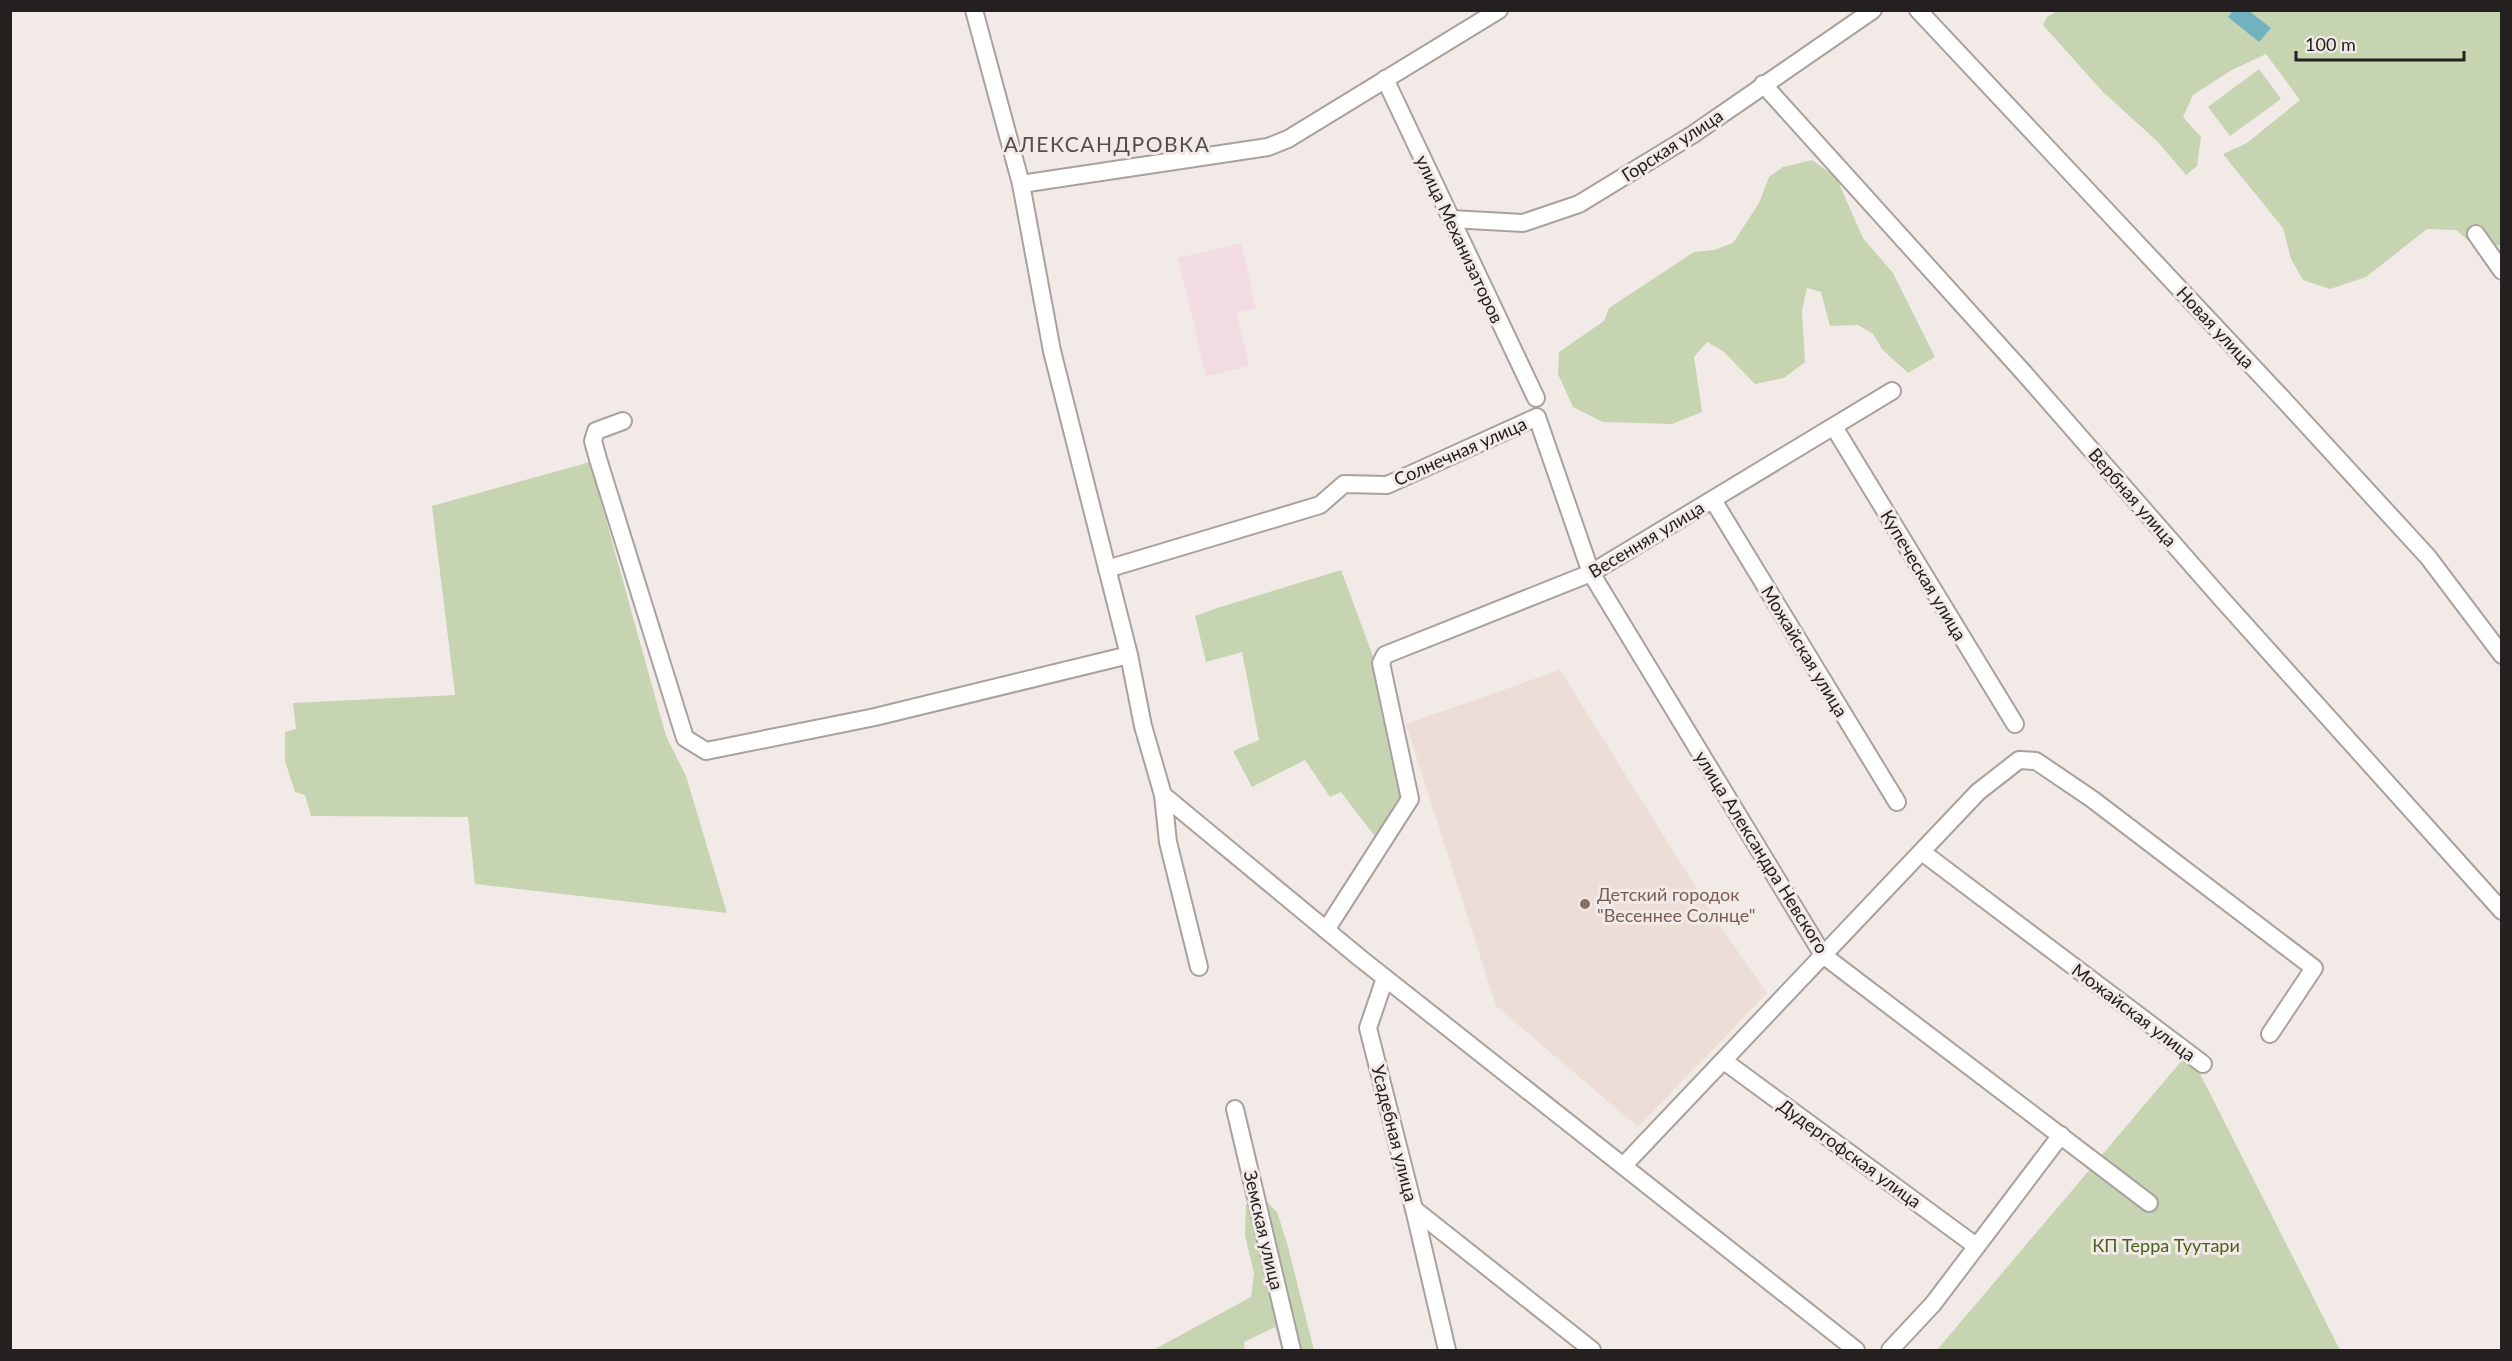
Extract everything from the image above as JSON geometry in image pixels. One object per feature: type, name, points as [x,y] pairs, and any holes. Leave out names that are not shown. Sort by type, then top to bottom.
[{"type":"street","points":[[974,10],[1021,184],[1052,351],[1129,655],[1143,726],[1163,795],[1168,842],[1199,967]]},
{"type":"street","points":[[1021,184],[1269,147],[1288,140],[1498,10]]},
{"type":"street","name":"Горская улица","points":[[1451,219],[1523,223],[1579,204],[1692,135],[1873,10]]},
{"type":"street","name":"Новая улица","points":[[1918,10],[2259,372],[2428,557],[2502,655]]},
{"type":"street","name":"улица Механизаторов","points":[[1385,79],[1536,398]]},
{"type":"street","name":"Вербная улица","points":[[1763,84],[2024,373],[2220,597],[2502,911]]},
{"type":"street","points":[[2476,234],[2502,271]]},
{"type":"street","name":"Весенняя улица","points":[[1326,930],[1410,799],[1381,663],[1385,656],[1591,573],[1892,391]]},
{"type":"street","name":"Солнечная улица","points":[[1107,569],[1320,505],[1344,484],[1387,485],[1537,417]]},
{"type":"street","name":"улица Александра Невского","points":[[1537,417],[1591,573],[1823,956],[2149,1203]]},
{"type":"street","points":[[623,421],[596,431],[593,441],[685,738],[706,751],[875,717],[1129,655]]},
{"type":"street","name":"Купеческая улица","points":[[1834,426],[2015,724]]},
{"type":"street","name":"Можайская улица","points":[[1713,500],[1897,802]]},
{"type":"street","points":[[1624,1166],[1978,792],[2019,760],[2036,761],[2092,799],[2314,968],[2270,1034]]},
{"type":"street","points":[[1163,795],[1385,978],[1856,1350]]},
{"type":"street","name":"Можайская улица","points":[[1922,852],[2203,1064]]},
{"type":"street","name":"Усадебная улица","points":[[1385,978],[1368,1028],[1414,1209],[1592,1350]]},
{"type":"street","name":"Дудергофская улица","points":[[1724,1061],[1976,1246]]},
{"type":"street","name":"Земская улица","points":[[1235,1108],[1292,1350]]},
{"type":"street","points":[[1890,1350],[1933,1304],[2061,1135]]},
{"type":"street","points":[[1414,1209],[1447,1350]]},
{"type":"shaded area","points":[[1241,243],[1256,308],[1236,313],[1249,366],[1206,376],[1178,258]]},
{"type":"shaded area","name":"Детский городок \"Весеннее Солнце\"","points":[[1560,670],[1720,926],[1767,993],[1638,1127],[1496,1006],[1406,724]]},
{"type":"green space","points":[[2059,10],[2501,11],[2501,245],[2478,249],[2456,230],[2427,229],[2366,277],[2330,289],[2303,280],[2291,259],[2283,228],[2223,154],[2247,143],[2300,100],[2266,54],[2230,71],[2193,95],[2183,117],[2201,137],[2197,166],[2186,175],[2158,142],[2103,92],[2043,25],[2047,17]]},
{"type":"green space","points":[[2259,69],[2281,99],[2230,136],[2208,107]]},
{"type":"green space","points":[[1812,160],[1836,177],[1863,238],[1893,273],[1935,357],[1908,373],[1882,349],[1873,334],[1858,325],[1830,326],[1821,292],[1807,288],[1802,311],[1805,362],[1784,378],[1755,384],[1723,351],[1707,342],[1694,357],[1702,412],[1672,424],[1603,422],[1573,407],[1558,374],[1559,352],[1604,321],[1609,308],[1694,252],[1714,250],[1733,243],[1759,203],[1769,177],[1783,167]]},
{"type":"green space","points":[[590,462],[666,736],[686,776],[727,913],[475,884],[468,817],[311,816],[305,795],[295,792],[285,761],[285,732],[296,729],[293,703],[455,695],[432,506]]},
{"type":"green space","points":[[1341,570],[1374,659],[1404,792],[1397,811],[1376,838],[1341,792],[1330,797],[1305,760],[1252,787],[1233,751],[1259,740],[1242,652],[1206,662],[1195,616]]},
{"type":"green space","name":"КП Терра Туутари","points":[[2189,1052],[2340,1350],[1937,1350]]},
{"type":"green space","points":[[1265,1200],[1277,1212],[1314,1350],[1282,1350],[1275,1327],[1244,1342],[1245,1350],[1153,1350],[1251,1297],[1254,1273],[1245,1236],[1246,1205]]},
{"type":"water","points":[[2233,11],[2249,11],[2271,28],[2259,42],[2228,17]]},
{"type":"place","name":"Детский городок \"Весеннее Солнце\"","points":[[1585,904]]},
{"type":"district","name":"АЛЕКСАНДРОВКА","points":[[1107,143]]}]
